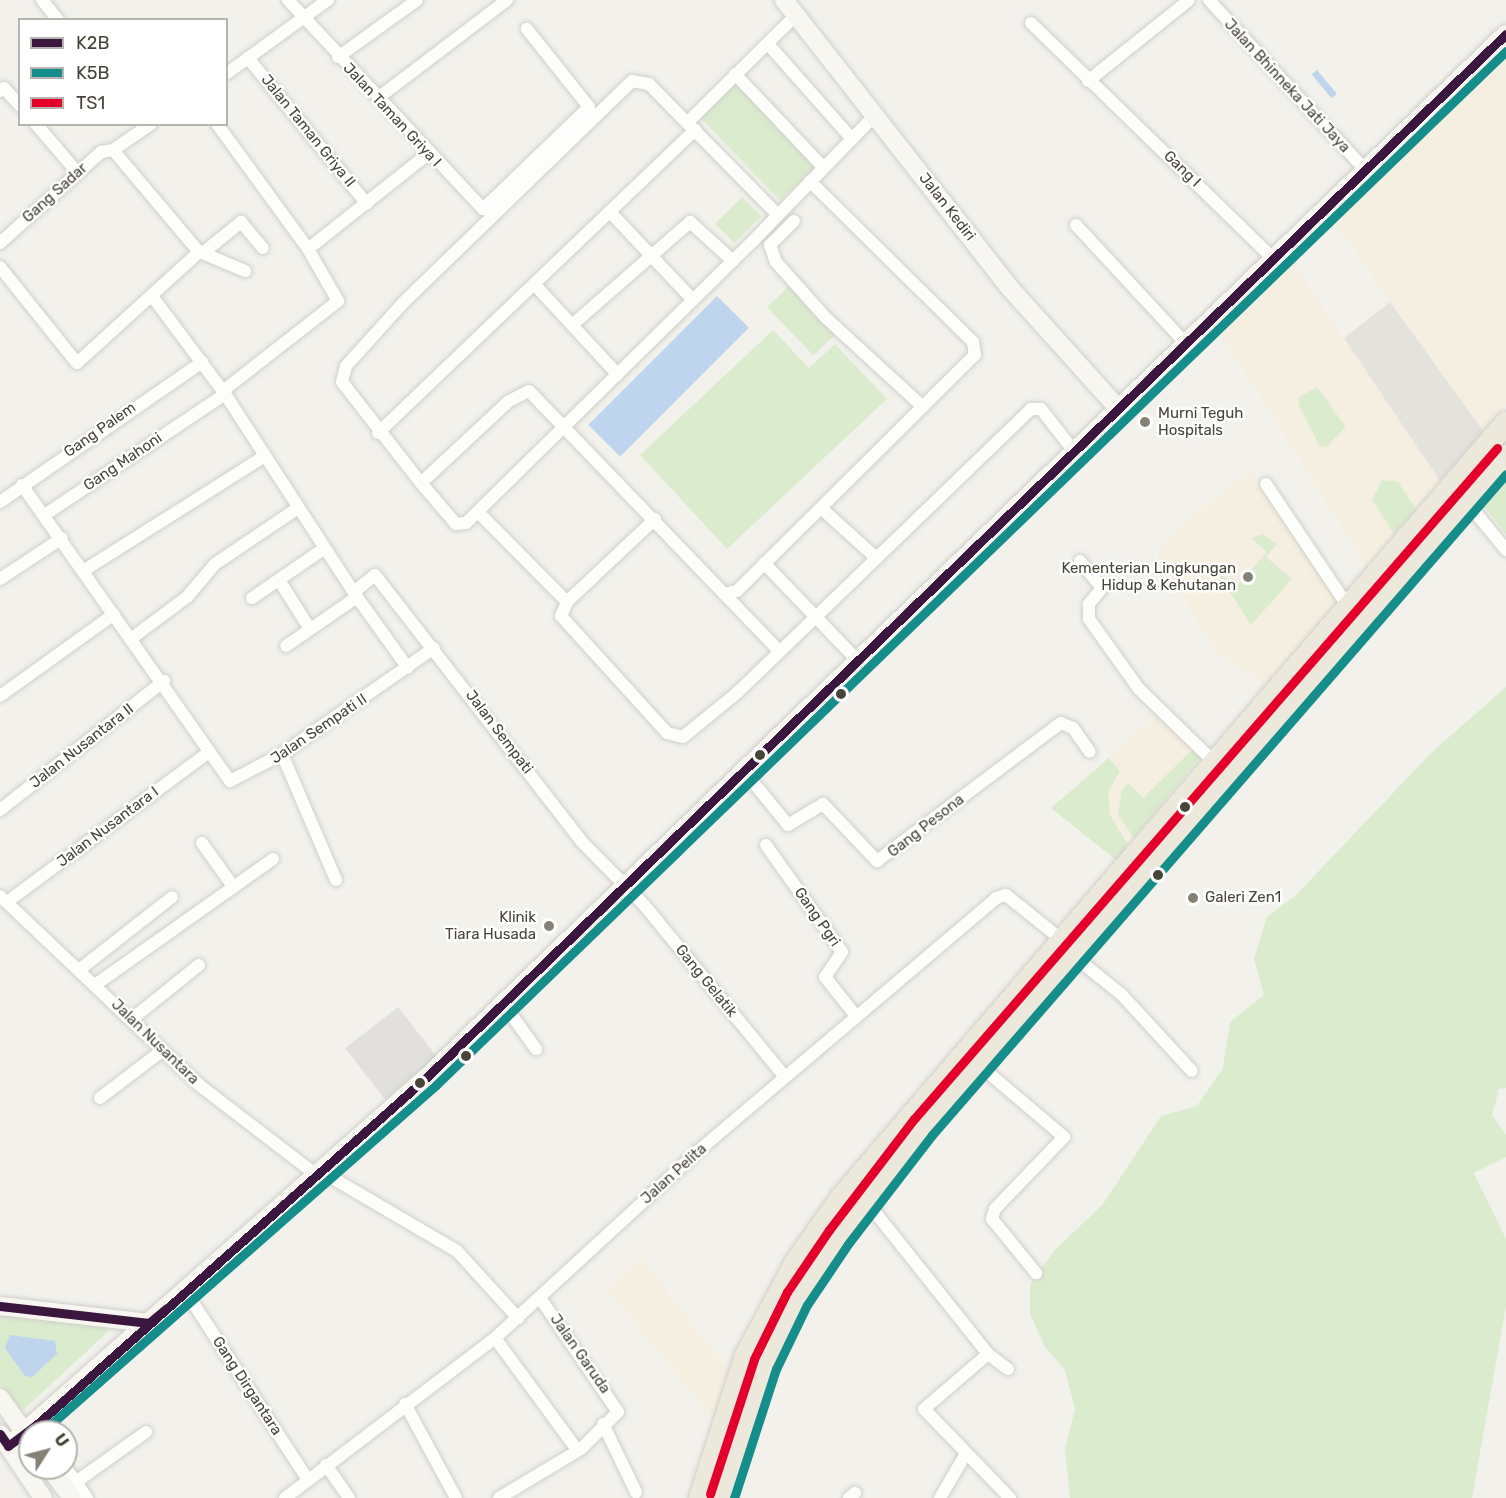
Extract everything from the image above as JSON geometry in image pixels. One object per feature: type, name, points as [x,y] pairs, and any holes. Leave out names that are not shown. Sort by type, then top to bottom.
[{"type":"highway","points":[[721,1498],[776,1341],[813,1273],[866,1201],[1216,764],[1347,605],[1506,423]]},
{"type":"highway","points":[[700,1498],[746,1356],[796,1262],[868,1165],[1068,948],[1423,554],[1506,456]]},
{"type":"highway","points":[[1406,538],[1423,554]]},
{"type":"main road","name":"Jalan Kediri","points":[[784,0],[1008,286],[1117,407]]},
{"type":"main road","points":[[46,1420],[148,1323],[321,1175],[503,1003],[744,771],[856,658],[1117,407],[1187,345],[1506,34]]},
{"type":"main road","points":[[0,1306],[148,1323]]},
{"type":"main road","points":[[0,1398],[20,1420]]},
{"type":"main road","points":[[4,1440],[43,1498]]},
{"type":"street","points":[[42,0],[56,18]]},
{"type":"street","name":"Jalan Taman Griya I","points":[[288,0],[428,154],[483,209],[501,202]]},
{"type":"street","points":[[228,73],[328,0]]},
{"type":"street","points":[[338,57],[417,0]]},
{"type":"street","points":[[378,98],[507,0]]},
{"type":"street","points":[[1088,81],[1189,0]]},
{"type":"street","name":"Jalan Bhinneka Jati Jaya","points":[[1209,0],[1366,171]]},
{"type":"street","points":[[378,433],[610,212],[691,126],[735,74],[796,15]]},
{"type":"street","name":"Gang I","points":[[1031,23],[1274,260]]},
{"type":"street","points":[[527,29],[589,107],[403,303],[341,375],[378,433],[456,524],[478,512],[733,261],[875,115]]},
{"type":"street","points":[[768,44],[852,139]]},
{"type":"street","name":"Jalan Taman Griya II","points":[[248,58],[367,204]]},
{"type":"street","points":[[735,74],[823,167]]},
{"type":"street","points":[[501,202],[632,81],[649,84],[778,215]]},
{"type":"street","points":[[0,91],[4,88],[18,104]]},
{"type":"street","points":[[38,126],[77,172]]},
{"type":"street","name":"Gang Sadar","points":[[0,243],[103,150],[112,150],[145,126]]},
{"type":"street","points":[[219,126],[308,249],[428,154]]},
{"type":"street","points":[[112,150],[202,252],[245,271]]},
{"type":"street","points":[[728,592],[737,591],[975,355],[973,342],[810,181]]},
{"type":"street","points":[[610,212],[693,300]]},
{"type":"street","points":[[794,221],[770,245],[776,262],[827,319],[922,407]]},
{"type":"street","points":[[0,267],[77,363],[202,252],[241,222],[263,248]]},
{"type":"street","points":[[572,325],[651,255],[693,222],[733,261]]},
{"type":"street","points":[[1076,225],[1187,345]]},
{"type":"street","name":"Gang Mahoni","points":[[46,514],[224,392],[338,303],[308,249]]},
{"type":"street","points":[[535,285],[618,375]]},
{"type":"street","points":[[152,296],[224,392],[298,508],[408,668]]},
{"type":"street","name":"Gang Palem","points":[[0,502],[202,362]]},
{"type":"street","points":[[421,483],[523,391],[566,424],[655,519],[728,592],[779,651]]},
{"type":"street","points":[[655,519],[567,602],[563,622],[676,738],[690,734],[1031,409],[1041,409],[1073,450]]},
{"type":"street","points":[[83,571],[265,456]]},
{"type":"street","points":[[1266,484],[1347,605]]},
{"type":"street","points":[[22,485],[46,514],[83,571],[164,681],[209,752]]},
{"type":"street","points":[[1467,502],[1506,550]]},
{"type":"street","points":[[132,638],[188,597],[215,564],[298,508]]},
{"type":"street","points":[[820,508],[875,557]]},
{"type":"street","points":[[478,512],[567,602]]},
{"type":"street","points":[[0,579],[62,538]]},
{"type":"street","points":[[252,598],[325,548]]},
{"type":"street","points":[[1080,561],[1102,588],[1089,604],[1089,619],[1139,689],[1216,764]]},
{"type":"street","points":[[764,563],[856,658]]},
{"type":"street","name":"Jalan Sempati","points":[[356,594],[375,575],[434,648],[581,841],[626,886]]},
{"type":"street","points":[[279,580],[310,629]]},
{"type":"street","points":[[286,646],[356,594]]},
{"type":"street","points":[[0,696],[114,614]]},
{"type":"street","name":"Jalan Sempati II","points":[[209,752],[232,782],[282,754],[434,648]]},
{"type":"street","name":"Jalan Nusantara II","points":[[0,810],[164,681]]},
{"type":"street","name":"Gang Pesona","points":[[744,771],[788,825],[823,804],[877,861],[1061,723],[1073,728],[1090,752]]},
{"type":"street","name":"Jalan Nusantara I","points":[[3,899],[209,752]]},
{"type":"street","points":[[282,754],[336,880]]},
{"type":"street","points":[[202,843],[232,885]]},
{"type":"street","name":"Gang Pgri","points":[[766,845],[842,952],[825,977],[856,1016]]},
{"type":"street","points":[[95,985],[232,885],[273,859]]},
{"type":"street","name":"Gang Gelatik","points":[[626,886],[785,1077]]},
{"type":"street","name":"Jalan Pelita","points":[[285,1498],[405,1404],[495,1338],[785,1077],[1002,895],[1068,948]]},
{"type":"street","points":[[79,970],[172,897]]},
{"type":"street","name":"Jalan Nusantara","points":[[3,899],[239,1119],[321,1175],[456,1251],[518,1318]]},
{"type":"street","points":[[1068,948],[1122,995],[1192,1071]]},
{"type":"street","points":[[132,1019],[199,965]]},
{"type":"street","points":[[503,1003],[536,1049]]},
{"type":"street","points":[[100,1098],[163,1050]]},
{"type":"street","points":[[978,1064],[1064,1137],[995,1209],[992,1219],[1036,1273]]},
{"type":"street","points":[[866,1201],[988,1354],[1008,1369]]},
{"type":"street","name":"Gang Dirgantara","points":[[186,1292],[308,1480]]},
{"type":"street","name":"Jalan Garuda","points":[[540,1298],[619,1411],[603,1424]]},
{"type":"street","points":[[495,1338],[573,1444]]},
{"type":"street","points":[[988,1354],[924,1407],[964,1457],[1010,1498]]},
{"type":"street","points":[[405,1404],[456,1498]]},
{"type":"street","points":[[500,1498],[581,1449],[603,1424],[636,1492]]},
{"type":"street","points":[[87,1498],[74,1490],[146,1432]]},
{"type":"street","points":[[940,1498],[964,1457]]},
{"type":"street","points":[[327,1465],[349,1498]]},
{"type":"shaded area","points":[[1506,52],[1506,405],[1484,432],[1333,221]]},
{"type":"shaded area","points":[[1289,257],[1440,481],[1366,566],[1218,330]]},
{"type":"shaded area","points":[[1390,302],[1484,432],[1440,481],[1344,338]]},
{"type":"shaded area","name":"Kementerian Lingkungan Hidup & Kehutanan","points":[[1250,471],[1341,600],[1266,685],[1215,651],[1157,554],[1179,526]]},
{"type":"shaded area","points":[[1158,714],[1200,758],[1116,860],[1051,808]]},
{"type":"shaded area","points":[[398,1007],[438,1058],[385,1099],[345,1048]]},
{"type":"shaded area","points":[[641,1257],[732,1375],[717,1423],[606,1289]]},
{"type":"green space","points":[[737,81],[818,164],[780,201],[700,117]]},
{"type":"green space","points":[[742,197],[761,216],[734,243],[715,224]]},
{"type":"green space","points":[[790,285],[837,333],[814,355],[767,307]]},
{"type":"green space","points":[[773,330],[809,368],[835,344],[887,399],[727,549],[640,455]]},
{"type":"green space","points":[[1317,387],[1346,427],[1326,447],[1319,445],[1299,406],[1299,397]]},
{"type":"green space","points":[[1506,475],[1506,534],[1481,503]]},
{"type":"green space","points":[[1382,480],[1398,482],[1416,509],[1394,534],[1372,500]]},
{"type":"green space","points":[[1262,534],[1277,544],[1266,557],[1292,579],[1251,625],[1216,570],[1236,587],[1267,552],[1251,538]]},
{"type":"green space","points":[[1506,687],[1506,1088],[1499,1089],[1492,1115],[1506,1135],[1506,1157],[1474,1173],[1506,1239],[1506,1306],[1472,1498],[1070,1498],[1065,1449],[1075,1409],[1065,1370],[1045,1347],[1030,1314],[1030,1285],[1054,1251],[1103,1204],[1161,1116],[1197,1106],[1223,1068],[1230,1022],[1264,995],[1254,959],[1267,917],[1295,896],[1432,752]]},
{"type":"green space","points":[[1192,750],[1200,758],[1134,838],[1118,815],[1122,789],[1129,783],[1143,798]]},
{"type":"green space","points":[[1109,758],[1120,771],[1108,792],[1110,815],[1128,845],[1116,860],[1051,808]]},
{"type":"green space","points":[[0,1314],[106,1328],[109,1331],[22,1411],[0,1384]]},
{"type":"water","points":[[1317,70],[1337,94],[1332,98],[1312,74]]},
{"type":"water","points":[[717,296],[749,328],[620,457],[588,425]]},
{"type":"water","points":[[10,1335],[55,1341],[57,1354],[32,1377],[25,1376],[5,1348]]},
{"type":"transit line","name":"K2B","points":[[0,1434],[8,1446],[35,1426],[428,1076],[1506,34]]},
{"type":"transit line","name":"K5B","points":[[56,1420],[436,1085],[1506,51]]},
{"type":"transit line","name":"TS1","points":[[710,1494],[754,1359],[787,1292],[829,1230],[914,1119],[1497,448]]},
{"type":"transit line","name":"K5B","points":[[734,1498],[776,1369],[807,1305],[848,1244],[932,1135],[1506,474]]},
{"type":"transit line","name":"K2B","points":[[0,1306],[149,1323],[167,1308]]},
{"type":"place","name":"Murni Teguh Hospitals","points":[[1145,422]]},
{"type":"place","name":"Kementerian Lingkungan Hidup & Kehutanan","points":[[1248,577]]},
{"type":"place","name":"Galeri Zen1","points":[[1193,898]]},
{"type":"place","name":"Klinik Tiara Husada","points":[[549,926]]}]
